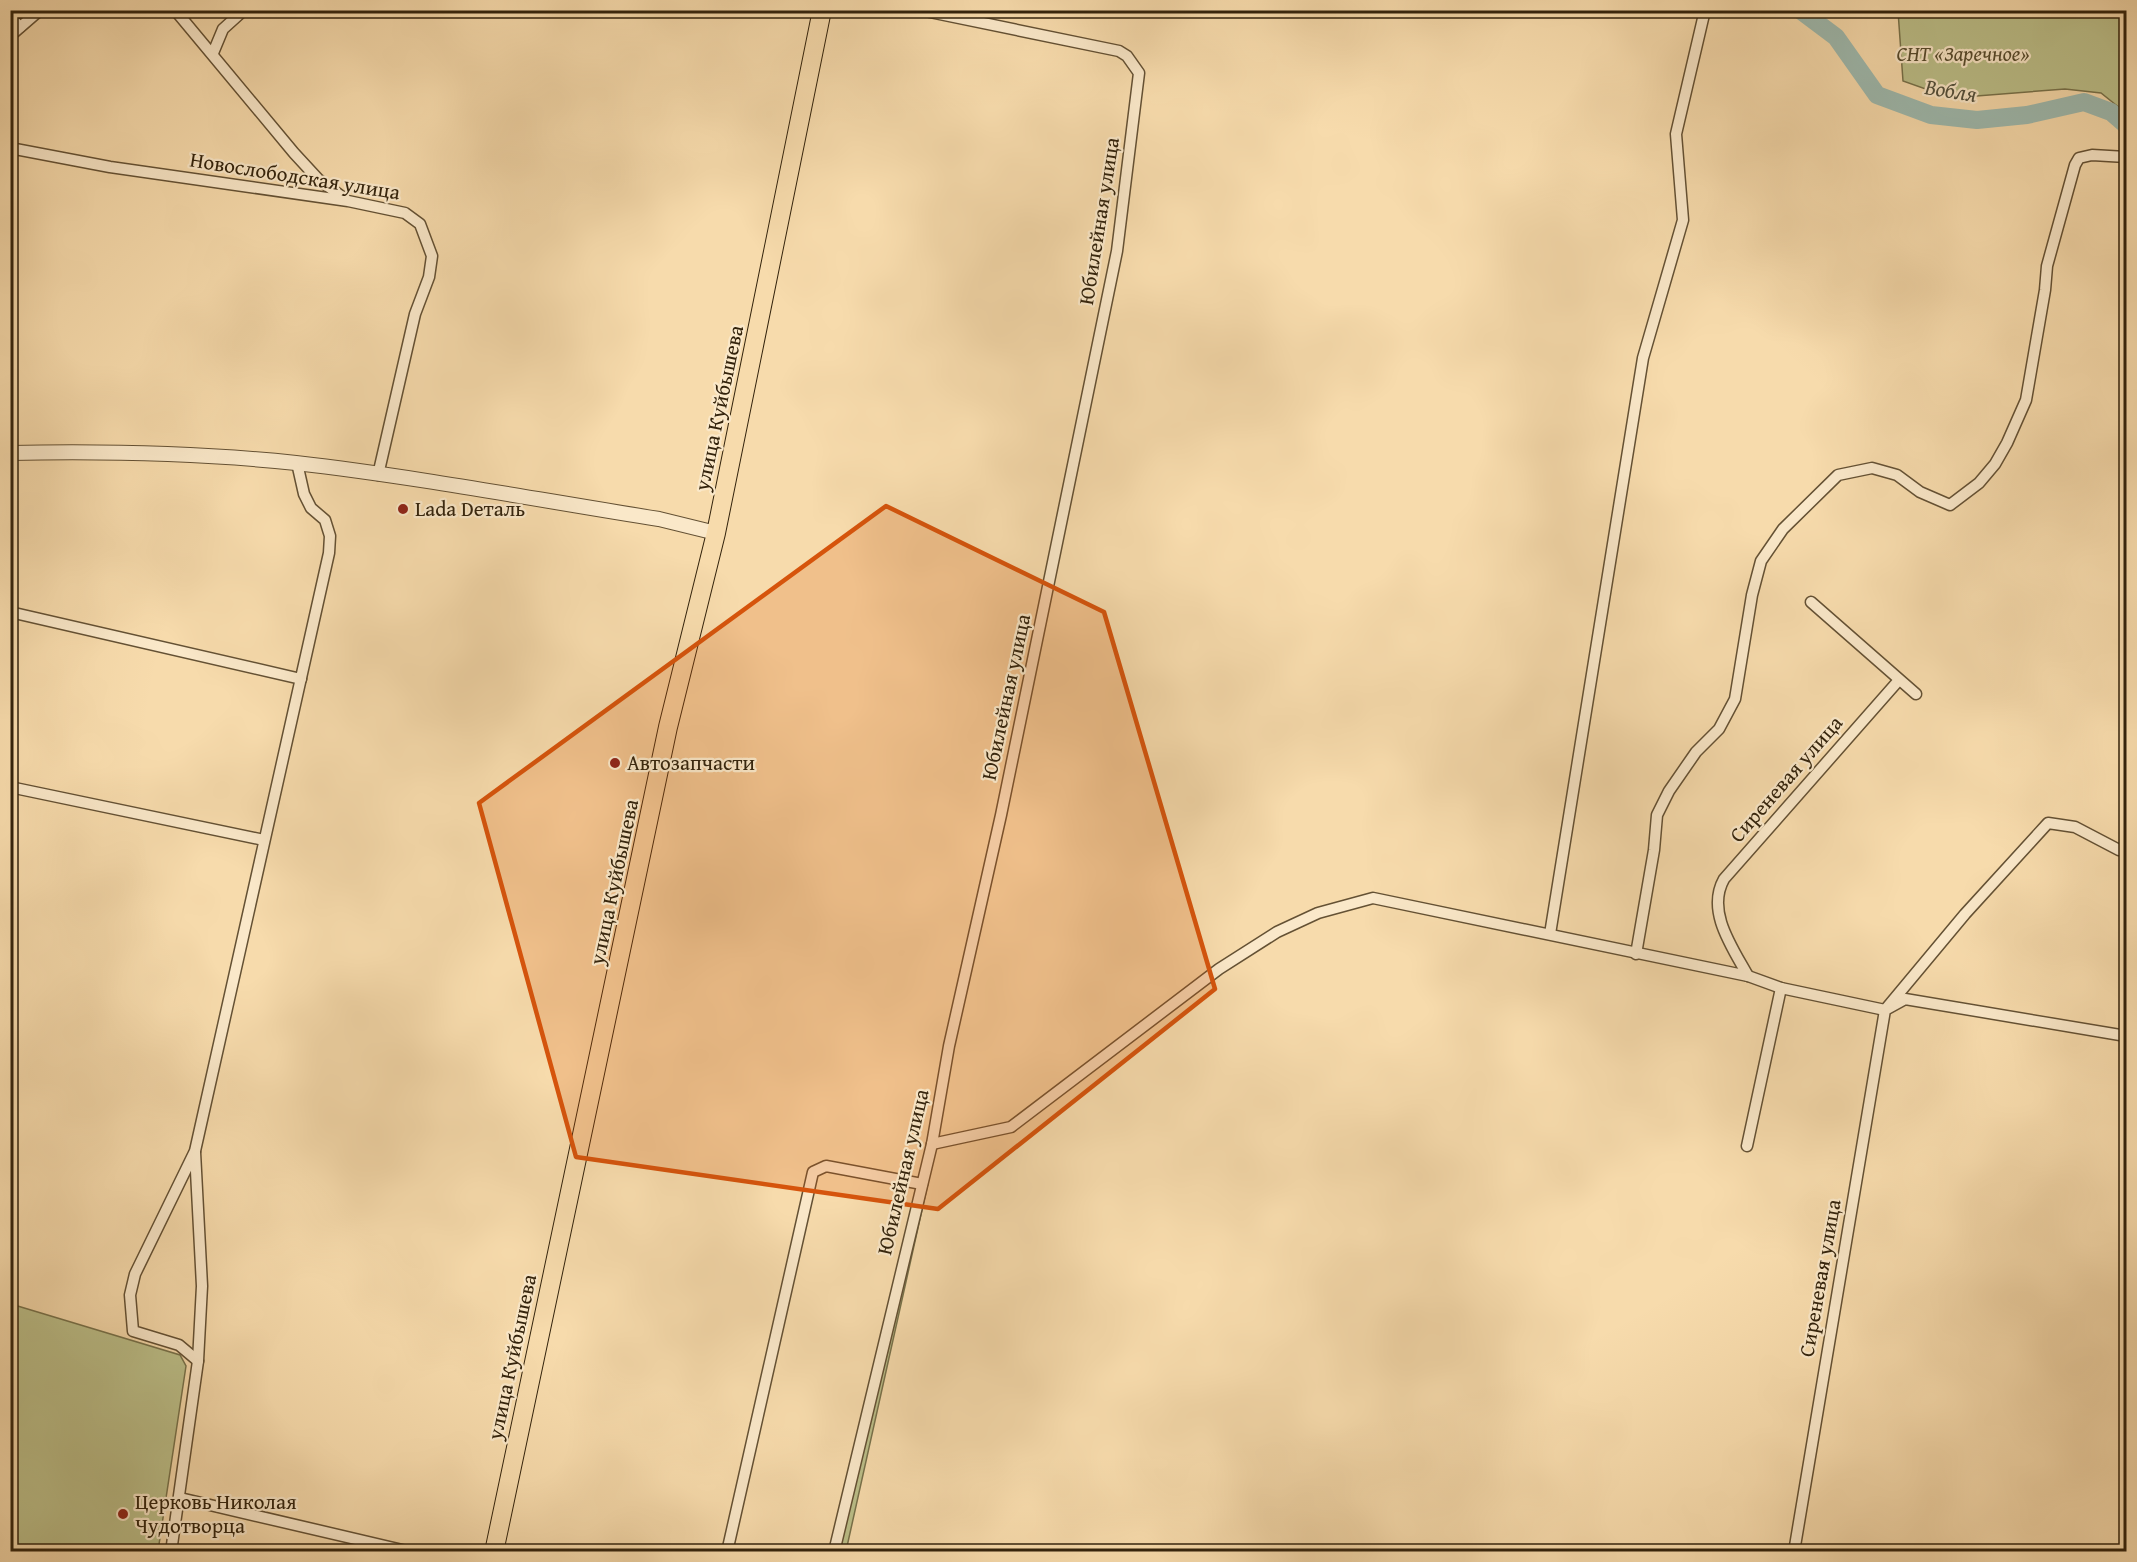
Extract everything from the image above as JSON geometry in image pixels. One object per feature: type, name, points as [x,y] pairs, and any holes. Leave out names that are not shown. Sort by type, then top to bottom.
[{"type":"highway","name":"улица Куйбышева","points":[[494,1551],[669,727],[716,533],[822,10]]},
{"type":"street","points":[[10,36],[40,10]]},
{"type":"street","points":[[175,10],[318,179],[348,201]]},
{"type":"street","points":[[213,53],[222,29],[244,10]]},
{"type":"street","name":"Юбилейная улица","points":[[834,1551],[932,1144],[949,1046],[1004,803],[1117,251],[1139,73],[1127,56],[1119,51],[920,10]]},
{"type":"street","points":[[1550,934],[1643,358],[1683,220],[1676,134],[1705,10]]},
{"type":"street","points":[[10,16],[20,27]]},
{"type":"street","name":"Новослободская улица","points":[[10,148],[110,167],[348,201],[405,213],[420,224],[432,256],[378,475]]},
{"type":"street","points":[[1636,954],[1654,850],[1657,814],[1695,752],[1719,729],[1735,699],[1752,595],[1761,561],[1783,529],[1838,475],[1872,468],[1897,475],[1920,492],[1950,505],[1978,483],[2007,443],[2026,400],[2047,266],[2075,165],[2079,158],[2092,155],[2126,157]]},
{"type":"street","points":[[10,453],[196,455],[297,464],[659,519],[716,533]]},
{"type":"street","points":[[198,1361],[180,1345],[133,1331],[130,1295],[135,1274],[195,1152],[329,553],[330,536],[325,520],[311,508],[304,494],[297,464]]},
{"type":"street","points":[[1811,602],[1916,694]]},
{"type":"street","points":[[10,612],[301,679]]},
{"type":"street","name":"Сиреневая улица","points":[[1748,976],[1719,917],[1717,891],[1724,879],[1899,680]]},
{"type":"street","points":[[10,787],[264,840]]},
{"type":"street","points":[[1885,1010],[1965,914],[2048,824],[2075,827],[2120,850],[2127,851]]},
{"type":"street","points":[[932,1144],[1011,1127],[1219,969],[1277,932],[1318,913],[1373,898],[1748,976],[1781,988],[1885,1010],[1905,999],[2127,1036]]},
{"type":"street","points":[[1747,1146],[1781,988]]},
{"type":"street","name":"Сиреневая улица","points":[[1794,1551],[1885,1010]]},
{"type":"street","points":[[171,1551],[198,1361],[202,1286],[195,1152]]},
{"type":"street","points":[[727,1551],[813,1172],[826,1166],[922,1184]]},
{"type":"street","points":[[180,1498],[411,1551]]},
{"type":"highlighted area","points":[[886,506],[1104,612],[1215,989],[938,1209],[576,1157],[479,803]]},
{"type":"green space","name":"СНТ «Заречное»","points":[[1898,11],[2126,11],[2126,113],[2101,93],[2065,89],[1951,98],[1903,81]]},
{"type":"green space","points":[[927,1177],[928,1183],[846,1551],[835,1552]]},
{"type":"green space","points":[[11,1304],[180,1355],[186,1366],[158,1551],[11,1551]]},
{"type":"waterway","name":"Вобля","points":[[1800,10],[1836,37],[1877,95],[1931,115],[1977,120],[2027,115],[2084,102],[2111,112],[2126,125]]},
{"type":"place","name":"Lada Dеталь","points":[[403,509]]},
{"type":"place","name":"Автозапчасти","points":[[615,763]]},
{"type":"place","name":"Церковь Николая Чудотворца","points":[[123,1514]]}]
